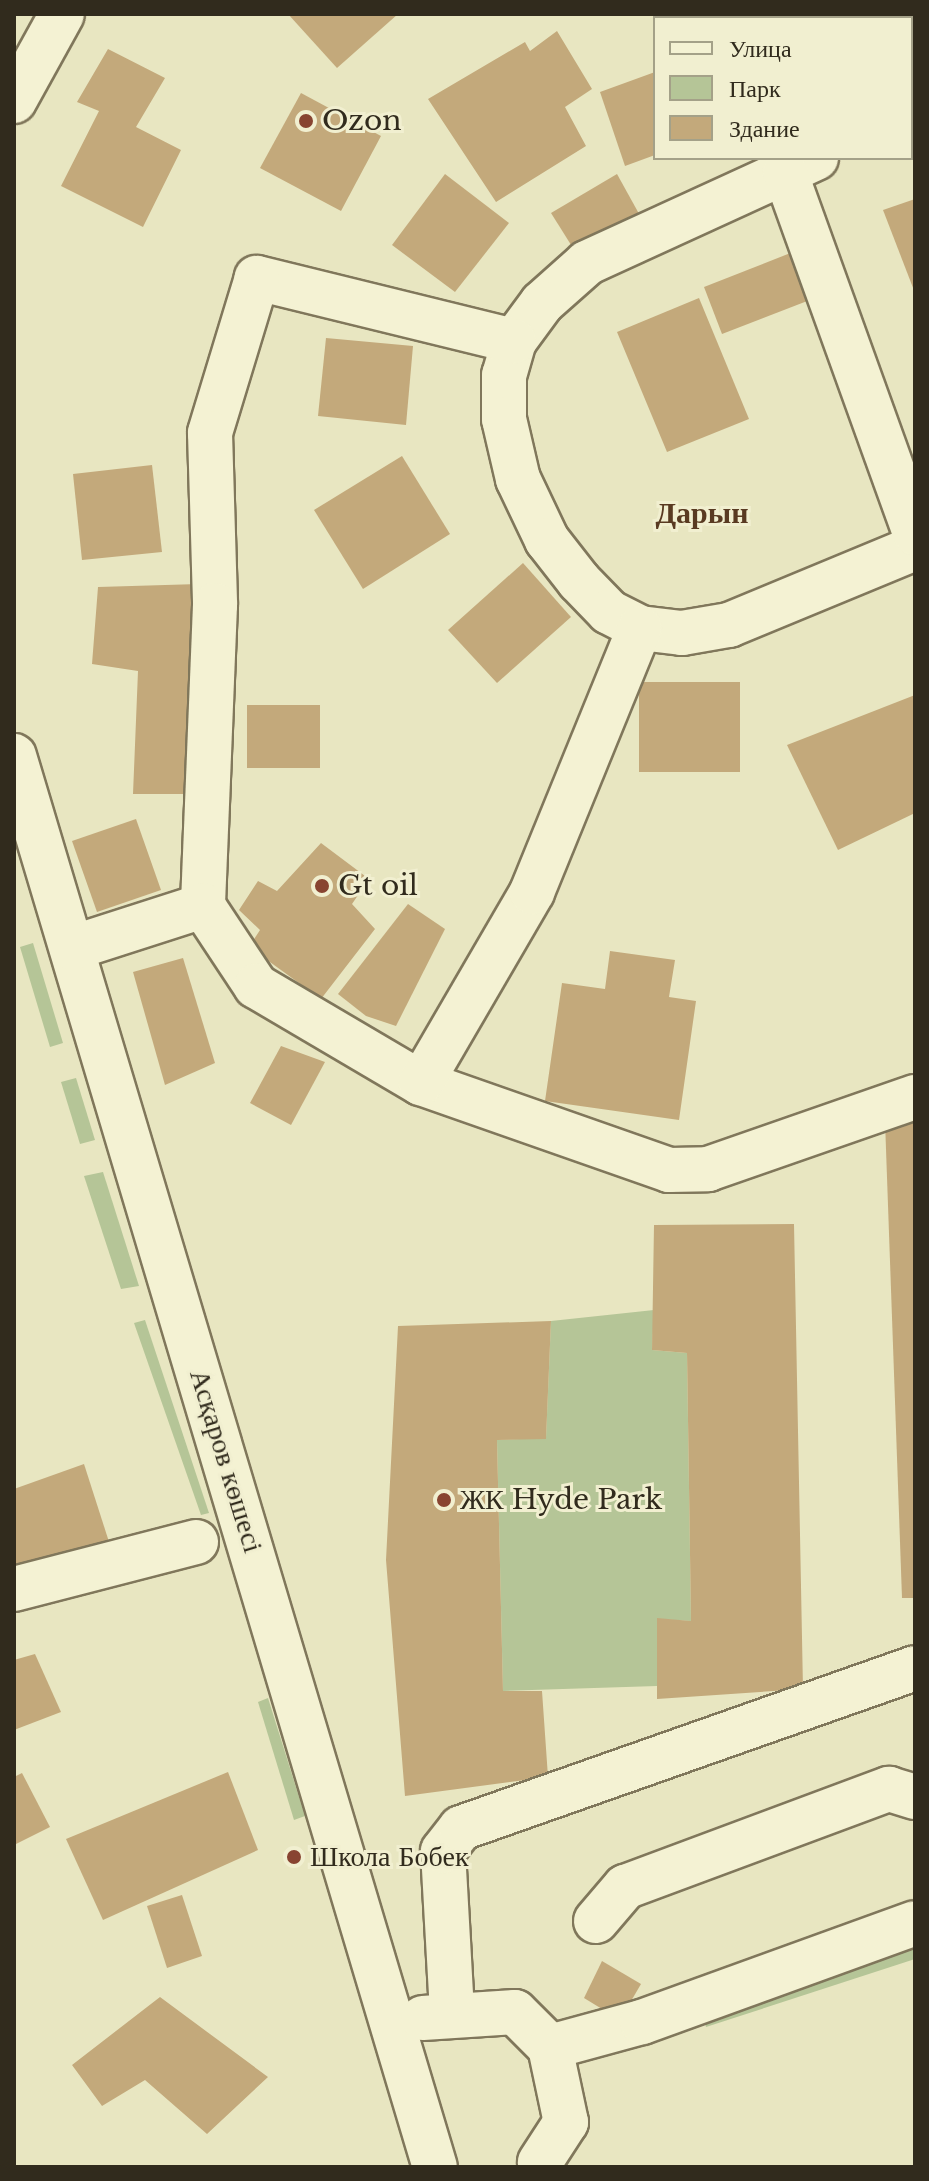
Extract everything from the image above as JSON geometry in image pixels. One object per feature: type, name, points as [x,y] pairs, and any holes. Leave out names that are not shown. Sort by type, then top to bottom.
[{"type":"street","points":[[14,101],[62,14]]},
{"type":"street","points":[[915,533],[801,165],[587,263],[542,303],[514,341],[504,375],[504,419],[518,479],[547,540],[579,581],[609,612],[640,628],[682,633],[729,625],[915,548]]},
{"type":"street","points":[[514,341],[257,278],[210,433],[215,605],[203,906],[256,986],[421,1083],[669,1170],[708,1169],[915,1097]]},
{"type":"street","points":[[421,1083],[532,892],[640,628]]},
{"type":"street","name":"Асқаров көшесі","points":[[14,756],[393,2024],[426,2163]]},
{"type":"street","points":[[72,948],[203,906]]},
{"type":"street","points":[[14,1589],[196,1542]]},
{"type":"street","points":[[452,2012],[443,1851],[461,1828],[915,1668]]},
{"type":"street","points":[[596,1921],[625,1887],[889,1789],[915,1797]]},
{"type":"street","points":[[550,2047],[642,2022],[915,1923]]},
{"type":"street","points":[[393,2024],[452,2012],[515,2012],[550,2047],[566,2122],[540,2162]]},
{"type":"green space","points":[[33,943],[63,1043],[50,1047],[20,947]]},
{"type":"green space","points":[[76,1078],[95,1140],[80,1144],[61,1082]]},
{"type":"green space","points":[[103,1172],[139,1286],[121,1289],[84,1176]]},
{"type":"green space","points":[[654,1310],[652,1350],[687,1353],[691,1621],[657,1619],[657,1686],[503,1691],[497,1440],[546,1438],[551,1321]]},
{"type":"green space","points":[[145,1320],[209,1513],[201,1515],[134,1323]]},
{"type":"green space","points":[[268,1698],[305,1816],[294,1820],[258,1702]]},
{"type":"green space","points":[[915,1937],[915,1959],[706,2027],[701,2009]]},
{"type":"building","points":[[288,14],[398,14],[337,68]]},
{"type":"building","points":[[557,31],[592,89],[565,107],[586,146],[496,202],[428,99],[525,42],[530,51]]},
{"type":"building","points":[[108,49],[165,78],[136,127],[181,150],[143,227],[61,186],[99,111],[77,102]]},
{"type":"building","points":[[653,73],[653,156],[625,166],[600,92]]},
{"type":"building","points":[[301,93],[381,136],[341,211],[260,168]]},
{"type":"building","points":[[445,174],[509,223],[455,292],[392,245]]},
{"type":"building","points":[[617,174],[643,221],[578,256],[551,213]]},
{"type":"building","points":[[915,199],[915,293],[883,210]]},
{"type":"building","points":[[793,252],[815,298],[722,334],[704,287]]},
{"type":"building","points":[[699,298],[749,419],[667,452],[617,332]]},
{"type":"building","points":[[326,338],[413,346],[406,425],[318,416]]},
{"type":"building","points":[[402,456],[450,534],[363,589],[314,510]]},
{"type":"building","points":[[152,465],[162,552],[82,560],[73,474]]},
{"type":"building","points":[[523,563],[571,617],[497,683],[448,630]]},
{"type":"building","points":[[199,584],[193,794],[133,794],[138,671],[92,664],[98,587]]},
{"type":"building","points":[[639,682],[740,682],[740,772],[639,772]]},
{"type":"building","points":[[915,695],[915,813],[838,850],[787,745]]},
{"type":"building","points":[[247,705],[320,705],[320,768],[247,768]]},
{"type":"building","points":[[136,819],[161,890],[97,912],[72,841]]},
{"type":"building","points":[[321,843],[369,879],[352,904],[375,929],[321,999],[249,947],[260,930],[239,910],[258,881],[277,891]]},
{"type":"building","points":[[408,904],[445,929],[396,1026],[366,1016],[338,994]]},
{"type":"building","points":[[610,951],[675,960],[669,997],[696,1001],[679,1120],[545,1101],[562,983],[605,989]]},
{"type":"building","points":[[183,958],[215,1063],[165,1085],[133,972]]},
{"type":"building","points":[[281,1046],[325,1062],[291,1125],[250,1103]]},
{"type":"building","points":[[915,1119],[915,1598],[902,1598],[885,1121]]},
{"type":"building","name":"ЖК Hyde Park","points":[[794,1224],[803,1689],[657,1699],[657,1618],[691,1621],[687,1353],[652,1350],[654,1225]]},
{"type":"building","name":"ЖК Hyde Park","points":[[551,1321],[546,1439],[497,1440],[503,1691],[542,1691],[548,1777],[405,1796],[386,1560],[398,1326]]},
{"type":"building","points":[[84,1464],[110,1545],[14,1576],[14,1489]]},
{"type":"building","points":[[35,1654],[61,1712],[14,1730],[14,1660]]},
{"type":"building","points":[[228,1772],[258,1850],[103,1920],[66,1839]]},
{"type":"building","points":[[22,1773],[50,1827],[14,1845],[14,1777]]},
{"type":"building","points":[[182,1895],[202,1956],[167,1968],[147,1906]]},
{"type":"building","points":[[602,1961],[641,1984],[620,2020],[584,1998]]},
{"type":"building","points":[[160,1997],[268,2077],[207,2134],[145,2080],[102,2106],[72,2065]]},
{"type":"place","name":"Ozon","points":[[306,121]]},
{"type":"place","name":"Gt oil","points":[[322,886]]},
{"type":"place","name":"ЖК Hyde Park","points":[[444,1500]]},
{"type":"place","name":"Школа Бобек","points":[[294,1857]]},
{"type":"district","name":"Дарын","points":[[702,513]]}]
